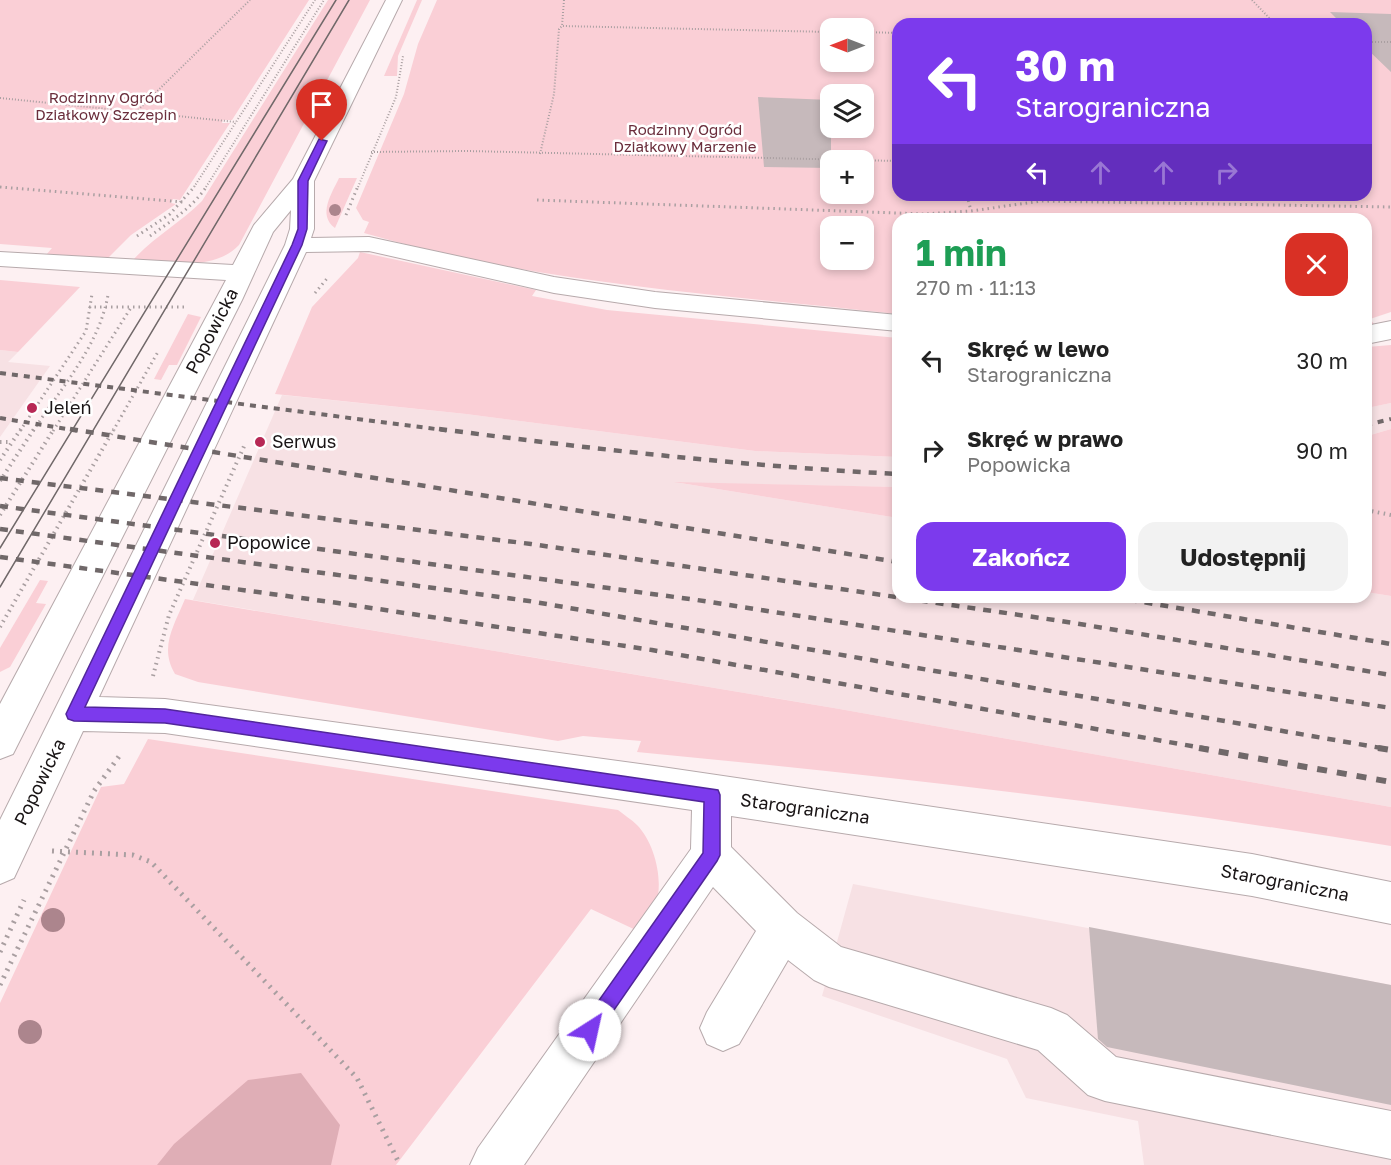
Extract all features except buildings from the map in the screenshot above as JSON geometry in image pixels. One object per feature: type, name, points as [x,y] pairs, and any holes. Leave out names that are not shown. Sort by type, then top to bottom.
[{"type":"street","points":[[303,181],[393,0]]},
{"type":"street","name":"Popowicka","points":[[0,864],[74,714],[297,245],[302,229],[303,181]]},
{"type":"street","name":"Popowicka","points":[[0,741],[242,273],[262,230],[303,181]]},
{"type":"street","points":[[297,245],[369,244],[554,285],[655,300],[892,322]]},
{"type":"street","points":[[0,259],[242,273]]},
{"type":"street","points":[[1372,334],[1391,330]]},
{"type":"street","name":"Starograniczna","points":[[74,714],[139,714],[298,735],[1252,875],[1391,903]]},
{"type":"street","points":[[495,1165],[711,855],[712,795]]},
{"type":"street","points":[[711,855],[782,928],[830,964],[1051,1031],[1105,1078],[1391,1135]]},
{"type":"street","points":[[723,1028],[782,928]]},
{"type":"path","points":[[136,112],[250,0]]},
{"type":"path","points":[[0,460],[2,453],[13,442],[86,331],[93,290],[109,266],[138,235],[184,202],[315,0]]},
{"type":"path","points":[[540,154],[554,93],[559,29],[562,26],[564,0]]},
{"type":"path","points":[[1252,0],[1269,18]]},
{"type":"path","points":[[562,26],[820,32]]},
{"type":"path","points":[[874,32],[892,33]]},
{"type":"path","points":[[1372,42],[1391,42]]},
{"type":"path","points":[[311,298],[346,255],[351,244],[357,226],[345,219],[371,152],[396,97],[402,73],[403,52]]},
{"type":"path","points":[[0,98],[237,122]]},
{"type":"path","points":[[371,152],[892,161]]},
{"type":"path","points":[[0,187],[184,202]]},
{"type":"path","points":[[537,200],[866,213],[971,211],[1041,201],[1391,207]]},
{"type":"path","points":[[968,201],[971,211]]},
{"type":"path","points":[[0,515],[132,306]]},
{"type":"path","points":[[178,317],[184,306]]},
{"type":"path","points":[[0,627],[160,348]]},
{"type":"path","points":[[0,442],[13,442]]},
{"type":"path","points":[[0,985],[62,851],[94,791],[120,756],[152,683],[160,643],[169,615],[246,444]]},
{"type":"path","points":[[1372,511],[1391,515]]},
{"type":"path","points":[[62,851],[133,855],[151,862],[196,906],[357,1078],[400,1165]]},
{"type":"path","points":[[0,951],[15,918]]},
{"type":"shaded area","points":[[0,350],[18,352],[8,362],[50,366],[0,437]]},
{"type":"shaded area","points":[[282,395],[466,414],[755,451],[892,457],[892,487],[680,483],[892,517],[892,603],[1372,603],[1372,593],[1391,596],[1391,807],[834,708],[193,600]]},
{"type":"shaded area","points":[[1391,403],[1391,429],[1372,435],[1372,407]]},
{"type":"shaded area","points":[[853,884],[1391,985],[1391,1165],[1144,1165],[1138,1121],[1026,1098],[1007,1059],[822,996]]},
{"type":"shaded area","points":[[301,1073],[340,1125],[331,1165],[157,1165],[174,1144],[248,1080]]},
{"type":"green space","name":"Rodzinny Ogród Działkowy Szczepin","points":[[0,0],[309,0],[232,120],[223,120],[222,123],[230,123],[180,200],[173,199],[171,203],[176,204],[131,235],[107,259],[46,255],[52,248],[0,244]]},
{"type":"green space","points":[[328,0],[370,0],[239,245],[217,259],[203,262],[174,263],[133,260],[202,201]]},
{"type":"green space","points":[[417,0],[422,0],[398,56],[397,76],[384,76]]},
{"type":"green space","name":"Rodzinny Ogród Działkowy Marzenie","points":[[437,0],[1391,0],[1391,312],[1372,318],[1372,213],[892,213],[892,313],[629,285],[496,264],[364,233],[369,222],[363,220],[356,208],[404,94],[418,44]]},
{"type":"green space","points":[[339,178],[357,178],[335,228],[327,217],[327,210]]},
{"type":"green space","points":[[360,252],[536,290],[532,296],[607,310],[892,337],[892,457],[755,451],[466,414],[275,394],[312,307],[358,258]]},
{"type":"green space","points":[[0,280],[80,287],[18,352],[0,350]]},
{"type":"green space","points":[[188,314],[201,317],[177,365],[169,365],[161,380],[154,379]]},
{"type":"green space","points":[[1391,345],[1391,403],[1372,407],[1372,347]]},
{"type":"green space","points":[[1391,429],[1391,596],[1372,593],[1372,435]]},
{"type":"green space","points":[[674,482],[892,487],[892,517]]},
{"type":"green space","points":[[40,580],[48,581],[36,603],[46,604],[10,667],[0,672],[0,648]]},
{"type":"green space","points":[[185,599],[834,708],[1391,807],[1391,846],[1203,817],[1015,793],[637,752],[641,741],[583,736],[558,741],[198,682],[175,674],[168,655],[170,636]]},
{"type":"green space","points":[[148,739],[618,810],[643,832],[653,851],[659,884],[656,903],[640,932],[591,909],[396,1165],[0,1165],[0,1003],[101,787],[124,784]]},
{"type":"tram line","points":[[0,548],[336,0]]},
{"type":"tram line","points":[[0,587],[349,0]]},
{"type":"railway","points":[[0,373],[451,431]]},
{"type":"railway","points":[[0,418],[79,431]]},
{"type":"railway","points":[[1372,424],[1391,419]]},
{"type":"railway","points":[[70,429],[892,561]]},
{"type":"railway","points":[[439,429],[668,456],[892,474]]},
{"type":"railway","points":[[0,478],[531,544],[892,596]]},
{"type":"railway","points":[[0,506],[697,600],[1391,708]]},
{"type":"railway","points":[[0,529],[529,601],[1387,749]]},
{"type":"railway","points":[[0,557],[338,603],[652,650],[1208,749]]},
{"type":"railway","points":[[937,603],[1391,675]]},
{"type":"railway","points":[[1148,603],[1391,644]]},
{"type":"railway","points":[[1199,748],[1391,782]]},
{"type":"railway","points":[[1378,748],[1391,750]]},
{"type":"place","name":"Jeleń","points":[[32,408]]},
{"type":"place","name":"Serwus","points":[[260,442]]},
{"type":"place","name":"Popowice","points":[[215,543]]},
{"type":"route","points":[[322,141],[303,181],[302,229],[297,245],[74,714],[118,713],[165,716],[712,795],[711,855],[590,1030]]}]
